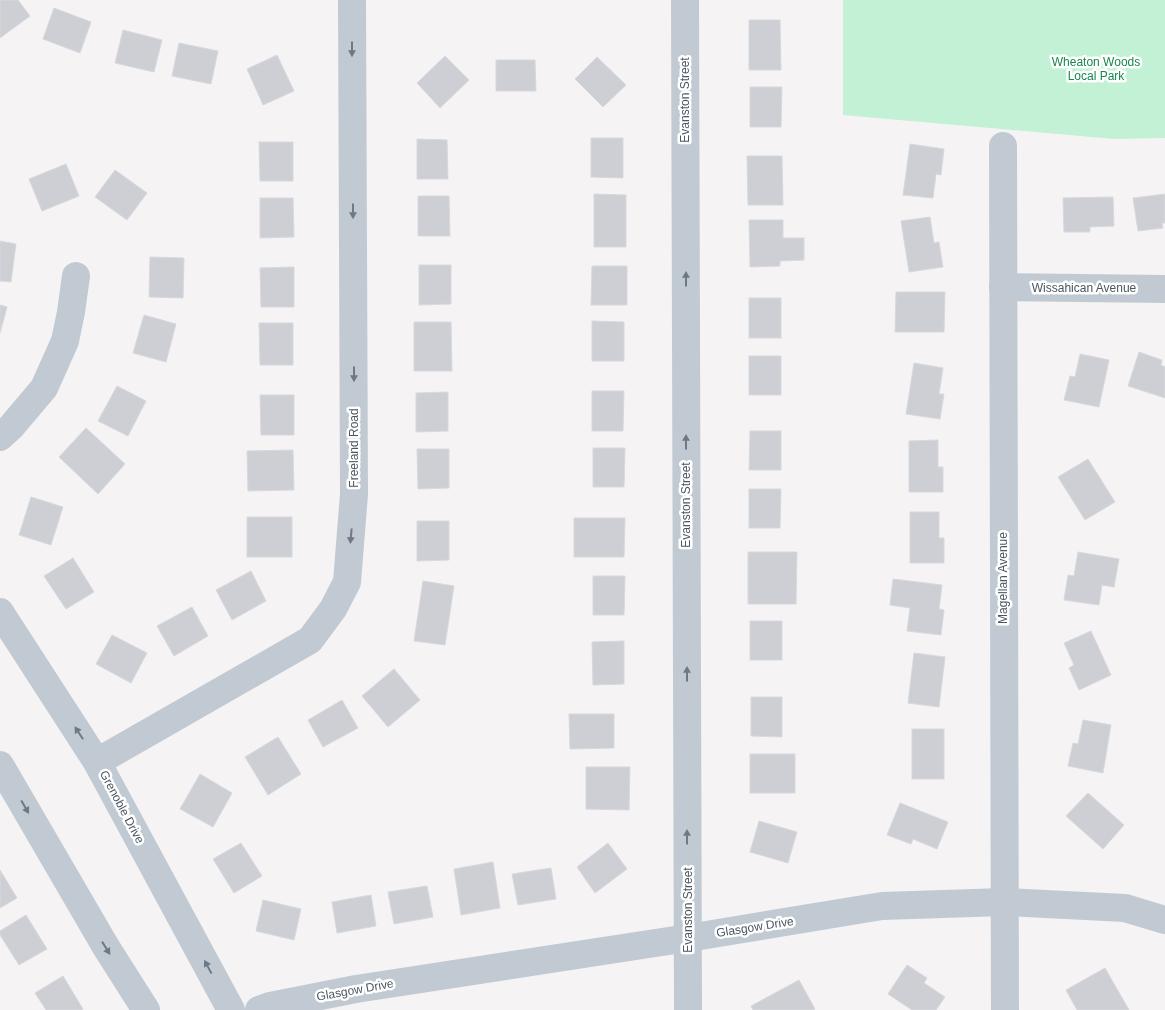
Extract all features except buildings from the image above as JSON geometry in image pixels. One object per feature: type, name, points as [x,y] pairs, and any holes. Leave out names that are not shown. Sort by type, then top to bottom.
[{"type":"street","name":"Freeland Road","points":[[98,762],[310,640],[333,609],[347,582],[354,494],[352,0]]},
{"type":"street","name":"Evanston Street","points":[[685,0],[688,1010]]},
{"type":"street","name":"Magellan Avenue","points":[[1003,146],[1005,1010]]},
{"type":"street","points":[[0,437],[12,427],[44,388],[65,341],[76,276]]},
{"type":"street","name":"Wissahican Avenue","points":[[1003,288],[1165,288]]},
{"type":"street","name":"Grenoble Drive","points":[[0,612],[98,762],[231,1010]]},
{"type":"street","points":[[0,765],[106,948],[146,1010]]},
{"type":"street","name":"Glasgow Drive","points":[[259,1010],[270,1006],[356,989],[882,906],[1004,902],[1125,908],[1165,920]]},
{"type":"green space","name":"Wheaton Woods Local Park","points":[[843,0],[1165,0],[1165,138],[1114,139],[843,115]]}]
